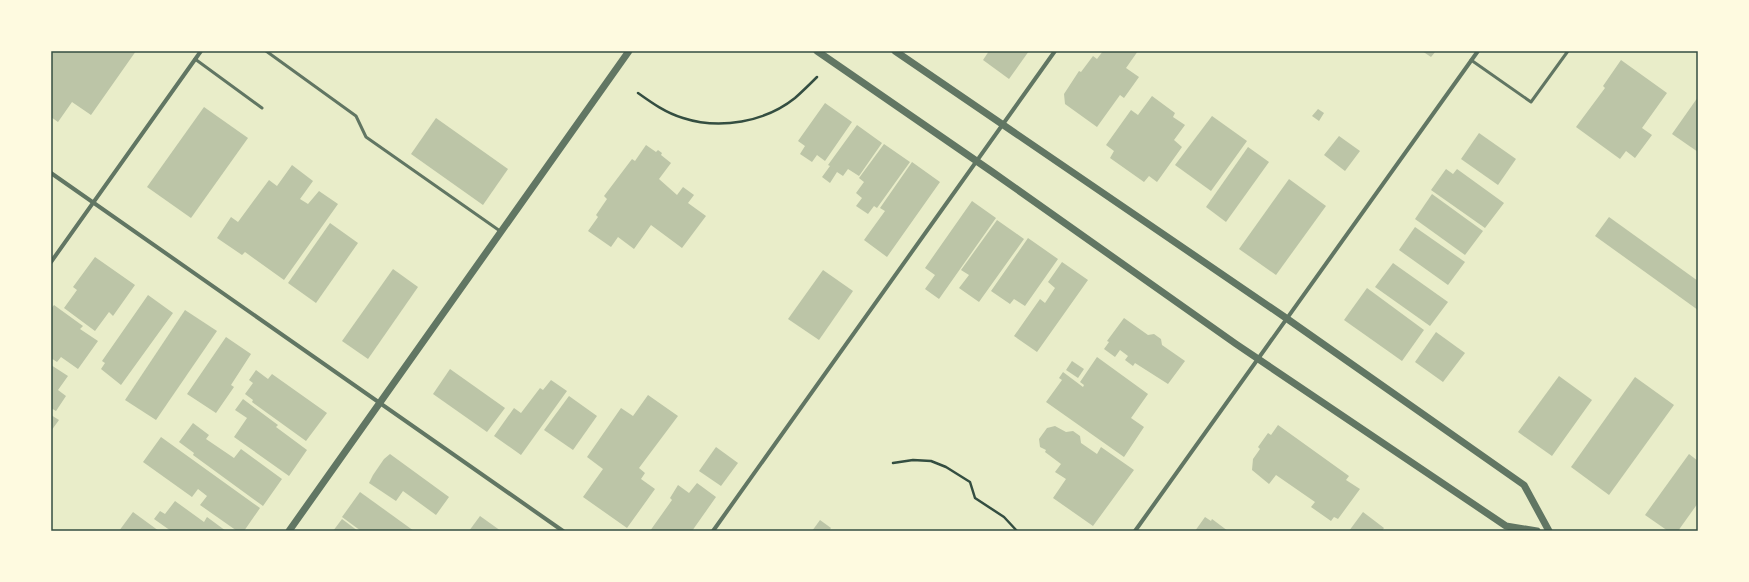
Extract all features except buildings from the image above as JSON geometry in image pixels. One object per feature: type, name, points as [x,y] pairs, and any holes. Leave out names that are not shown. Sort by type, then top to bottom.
[{"type":"street","points":[[51,262],[201,51]]},
{"type":"street","points":[[289,531],[629,51]]},
{"type":"street","points":[[817,51],[977,161],[1257,359],[1506,526],[1536,531]]},
{"type":"street","points":[[895,51],[1286,318],[1524,485],[1549,531]]},
{"type":"street","points":[[713,531],[1055,51]]},
{"type":"street","points":[[1135,531],[1478,51]]},
{"type":"street","points":[[51,173],[563,531]]},
{"type":"lane","points":[[266,51],[356,116],[366,137],[501,232]]},
{"type":"lane","points":[[1471,60],[1531,102],[1568,51]]},
{"type":"lane","points":[[195,59],[262,108]]},
{"type":"path","points":[[638,93],[661,109],[683,118],[706,123],[730,124],[753,119],[775,111],[795,98],[817,77]]},
{"type":"path","points":[[893,463],[913,460],[931,461],[946,467],[970,482],[975,498],[1004,518],[1017,531]]}]
